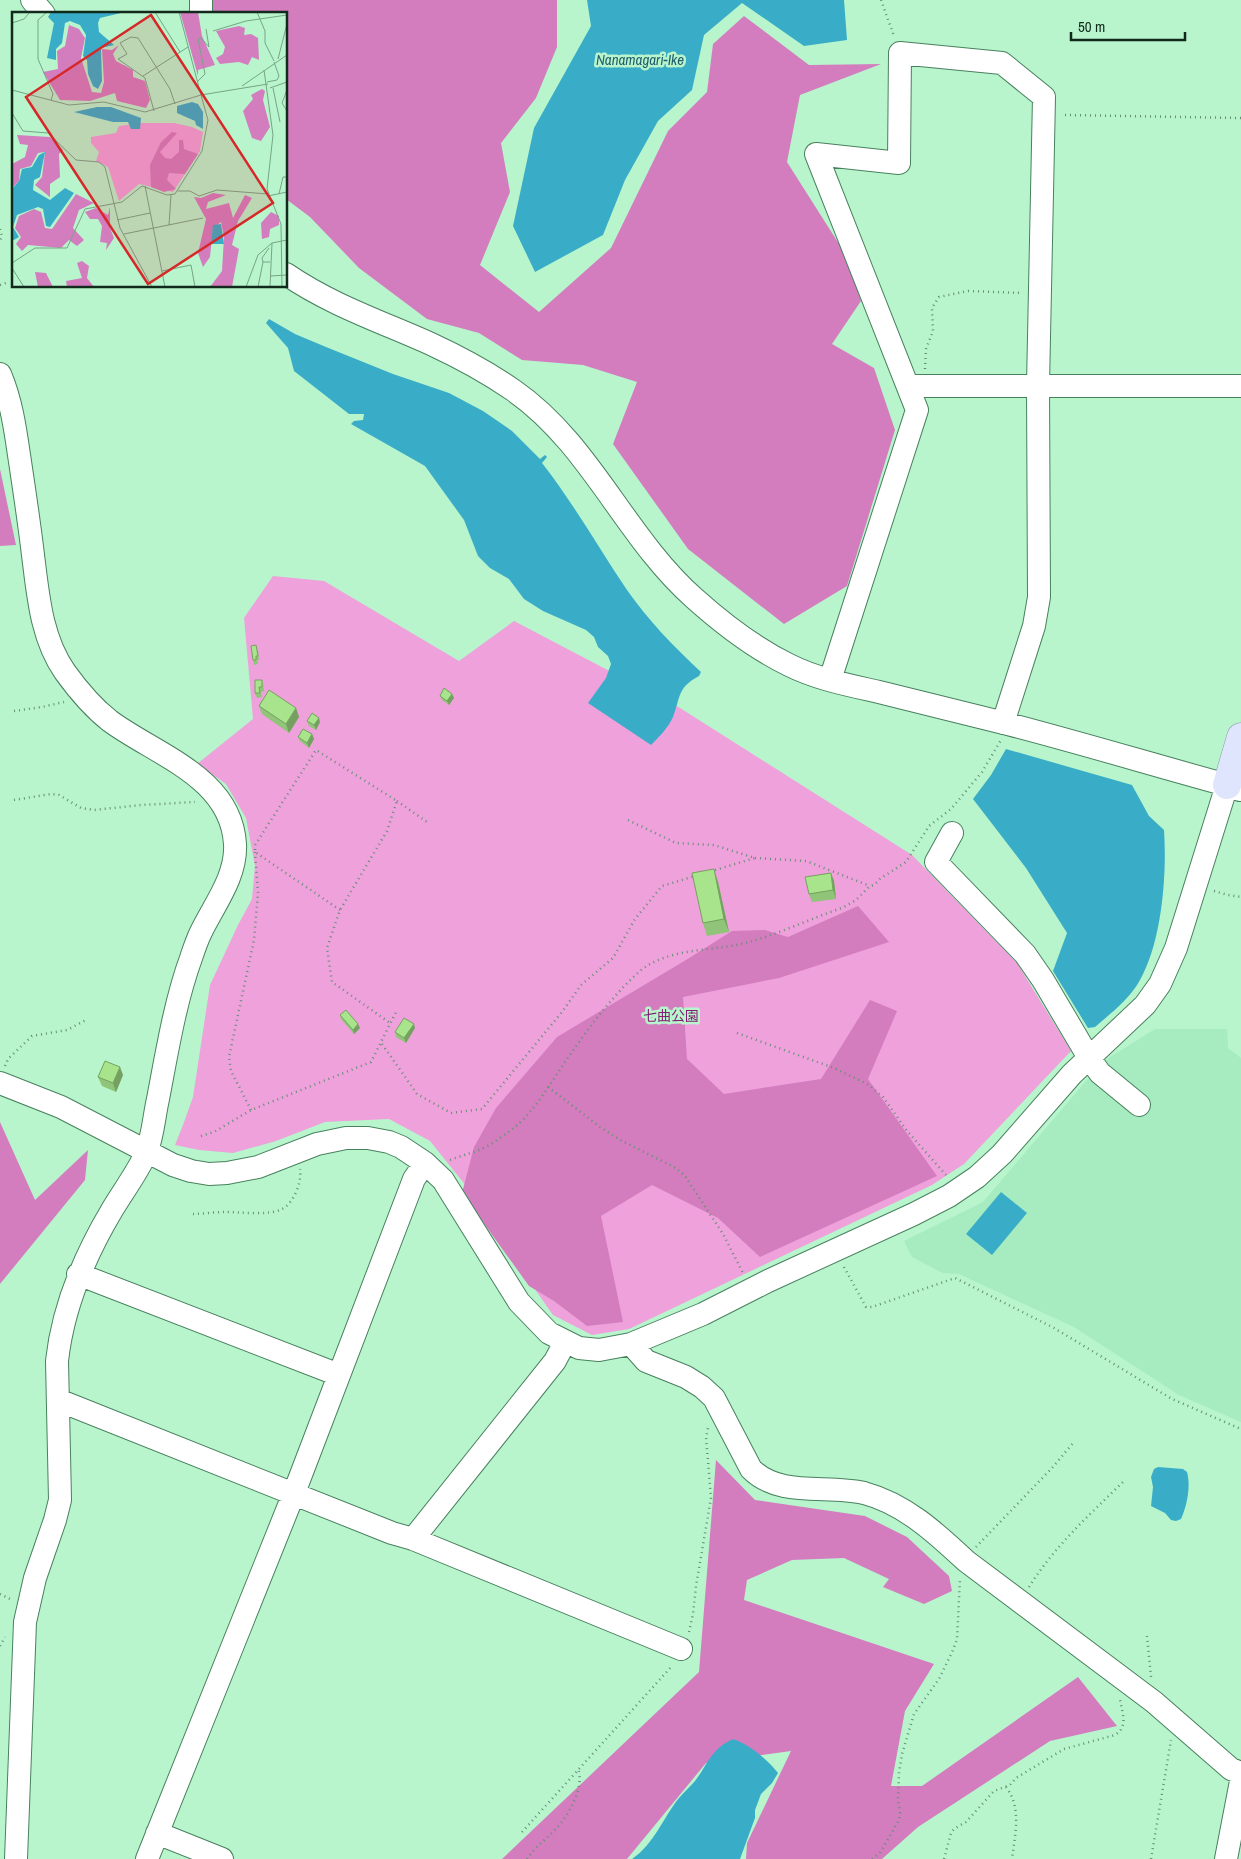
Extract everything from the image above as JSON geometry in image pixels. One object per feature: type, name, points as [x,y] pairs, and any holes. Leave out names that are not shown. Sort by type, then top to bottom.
[{"type":"main road","points":[[1234,788],[1241,737]]},
{"type":"street","points":[[32,0],[42,12]]},
{"type":"street","points":[[830,680],[917,410],[916,386],[816,154],[899,163],[900,52],[1002,62],[1044,97],[1038,385],[1039,597],[1034,626],[1003,723]]},
{"type":"street","points":[[2,1076],[146,1153],[191,1171],[209,1174],[227,1173],[258,1167],[317,1144],[346,1138],[368,1138],[389,1142],[401,1147],[430,1167],[454,1196],[519,1302],[549,1333],[579,1348],[599,1350],[631,1344],[702,1314],[914,1214],[958,1190],[1002,1154],[1072,1074],[1144,1005],[1160,984],[1176,948],[1196,885],[1234,788],[1003,723],[830,680],[788,664],[756,646],[722,622],[691,596],[662,564],[577,451],[515,391],[474,365],[432,344],[338,304],[288,275]]},
{"type":"street","points":[[0,374],[11,405],[28,512],[38,594],[51,646],[62,668],[92,707],[111,722],[190,770],[209,787],[224,806],[233,827],[235,847],[233,867],[199,935],[188,967],[146,1153],[96,1236],[78,1274],[66,1311],[57,1361],[60,1500],[56,1520],[35,1578],[25,1622],[16,1859]]},
{"type":"street","points":[[916,386],[1241,386]]},
{"type":"street","points":[[952,833],[936,862],[1025,954],[1043,980],[1089,1058],[1100,1072],[1139,1105]]},
{"type":"street","points":[[147,1859],[294,1492],[414,1179],[430,1167]]},
{"type":"street","points":[[78,1274],[339,1375]]},
{"type":"street","points":[[413,1539],[555,1360],[565,1342]]},
{"type":"street","points":[[631,1344],[646,1361],[686,1377],[702,1387],[714,1398],[751,1469],[765,1481],[790,1487],[850,1490],[882,1500],[921,1522],[965,1560],[1149,1698],[1232,1769],[1241,1782],[1226,1859]]},
{"type":"street","points":[[58,1400],[294,1492],[392,1533],[413,1539],[681,1649]]},
{"type":"street","points":[[157,1834],[222,1859]]},
{"type":"path","points":[[881,0],[900,52]]},
{"type":"path","points":[[1065,115],[1241,118]]},
{"type":"path","points":[[0,229],[2,237],[0,240]]},
{"type":"path","points":[[0,285],[9,282]]},
{"type":"path","points":[[916,386],[926,348],[933,331],[932,308],[939,297],[968,290],[1040,294]]},
{"type":"path","points":[[14,711],[57,704],[69,700],[79,691]]},
{"type":"path","points":[[430,1167],[486,1147],[512,1130],[530,1111],[548,1087],[586,1031],[641,971],[665,958],[700,949],[751,942],[842,908],[856,900],[870,886],[906,862],[930,826],[951,809],[982,772],[998,748],[1003,723]]},
{"type":"path","points":[[250,1110],[231,1071],[229,1057],[254,940],[258,892],[255,846],[316,750],[427,822]]},
{"type":"path","points":[[14,800],[51,794],[59,795],[81,808],[94,810],[204,801],[215,795]]},
{"type":"path","points":[[390,1023],[332,982],[327,948],[340,910],[387,831],[396,801]]},
{"type":"path","points":[[628,820],[676,843],[714,845],[755,858],[806,861],[870,886]]},
{"type":"path","points":[[255,852],[340,910]]},
{"type":"path","points":[[708,872],[755,858]]},
{"type":"path","points":[[382,1044],[417,1094],[451,1113],[482,1109],[562,1012],[581,986],[613,958],[635,919],[662,886],[699,875]]},
{"type":"path","points":[[1196,885],[1241,897]]},
{"type":"path","points":[[201,1136],[214,1132],[250,1110],[371,1062],[382,1044],[396,1012]]},
{"type":"path","points":[[2,1076],[8,1059],[32,1036],[67,1030],[86,1020]]},
{"type":"path","points":[[737,1033],[834,1068],[869,1085],[883,1097],[907,1131],[950,1178],[958,1190]]},
{"type":"path","points":[[548,1087],[600,1127],[622,1141],[676,1168],[685,1176],[723,1234],[751,1290]]},
{"type":"path","points":[[193,1214],[223,1212],[251,1214],[279,1211],[284,1208],[290,1203],[301,1171],[294,1152]]},
{"type":"path","points":[[835,1250],[866,1307],[872,1307],[956,1278],[1054,1328],[1172,1399],[1241,1429]]},
{"type":"path","points":[[872,1859],[880,1853],[899,1820],[899,1773],[902,1754],[914,1714],[936,1683],[957,1639],[960,1579],[965,1560],[1074,1442]]},
{"type":"path","points":[[1020,1601],[1050,1557],[1123,1482]]},
{"type":"path","points":[[1147,1636],[1151,1674],[1151,1694],[1149,1698]]},
{"type":"path","points":[[944,1859],[954,1828],[966,1822],[994,1791],[1006,1787],[1016,1778],[1064,1749],[1116,1735],[1121,1731],[1124,1725],[1118,1692],[1125,1680]]},
{"type":"path","points":[[1151,1859],[1169,1742],[1175,1732],[1182,1726]]},
{"type":"path","points":[[527,1859],[556,1828],[567,1813],[577,1793],[580,1776],[578,1769]]},
{"type":"path","points":[[1006,1787],[1012,1795],[1016,1808],[1012,1859]]},
{"type":"shaded area","points":[[1155,1029],[1227,1029],[1228,1048],[1241,1058],[1241,1422],[1179,1395],[1074,1327],[959,1274],[943,1273],[912,1257],[904,1241],[983,1202],[1102,1062]]},
{"type":"green space","points":[[213,0],[557,0],[557,47],[536,98],[501,143],[510,192],[480,265],[539,312],[611,248],[668,131],[707,92],[713,44],[744,16],[809,65],[881,64],[800,95],[787,162],[846,255],[861,301],[832,344],[874,368],[895,430],[847,586],[784,624],[688,549],[613,444],[637,382],[583,365],[522,360],[479,333],[427,319],[359,268],[310,217],[288,200],[288,12],[212,12]]},
{"type":"green space","points":[[0,469],[16,545],[0,546]]},
{"type":"green space","name":"七曲公園","points":[[273,576],[324,581],[459,661],[514,621],[680,708],[912,855],[1017,963],[1071,1051],[964,1164],[932,1185],[629,1329],[592,1335],[553,1315],[479,1202],[430,1141],[389,1119],[325,1122],[276,1141],[233,1153],[199,1150],[175,1145],[193,1097],[210,985],[252,899],[255,866],[246,818],[226,784],[197,764],[253,719],[244,618]]},
{"type":"green space","points":[[858,906],[889,942],[779,978],[683,997],[687,1059],[724,1094],[821,1079],[870,1000],[897,1011],[868,1079],[937,1176],[760,1257],[718,1218],[652,1185],[601,1216],[623,1322],[587,1326],[554,1301],[529,1286],[462,1193],[474,1147],[496,1108],[557,1037],[732,931],[765,930],[788,937]]},
{"type":"green space","points":[[0,1122],[35,1200],[88,1150],[85,1180],[0,1284]]},
{"type":"green space","points":[[716,1460],[755,1500],[865,1516],[907,1537],[949,1576],[952,1591],[924,1604],[883,1587],[889,1579],[844,1558],[792,1560],[747,1580],[744,1600],[934,1664],[905,1711],[891,1786],[922,1786],[1078,1677],[1117,1726],[1050,1741],[918,1827],[882,1859],[746,1859],[747,1843],[791,1751],[706,1763],[627,1859],[502,1859],[699,1672]]},
{"type":"water","name":"Nanamagari-Ike","points":[[587,0],[844,0],[847,40],[804,46],[742,3],[704,35],[692,90],[658,121],[625,180],[603,235],[535,272],[513,226],[534,128],[591,26]]},
{"type":"water","points":[[269,319],[295,334],[326,347],[393,374],[449,393],[483,411],[512,431],[540,459],[545,455],[547,457],[542,463],[554,478],[627,590],[662,633],[701,672],[699,676],[683,689],[671,721],[651,745],[588,703],[606,678],[611,664],[608,656],[598,647],[594,637],[586,630],[543,611],[524,599],[509,579],[490,568],[478,556],[464,520],[425,466],[351,424],[354,421],[363,420],[364,414],[349,414],[294,371],[288,348],[266,323]]},
{"type":"water","points":[[1006,749],[1132,785],[1149,816],[1164,830],[1164,887],[1158,927],[1147,964],[1131,994],[1095,1027],[1088,1028],[1053,971],[1067,933],[1026,868],[973,799],[991,775]]},
{"type":"water","points":[[1001,1192],[1027,1213],[992,1255],[966,1234]]},
{"type":"water","points":[[1158,1467],[1183,1469],[1187,1472],[1189,1483],[1187,1502],[1181,1519],[1176,1521],[1171,1520],[1165,1513],[1151,1506],[1153,1487],[1151,1477],[1154,1469]]},
{"type":"water","points":[[733,1739],[758,1753],[778,1773],[772,1783],[761,1794],[755,1810],[755,1818],[740,1859],[632,1859],[646,1846],[673,1806],[695,1781],[715,1752]]},
{"type":"building","points":[[256,645],[258,656],[256,656],[256,660],[253,660],[251,646]]},
{"type":"building","points":[[255,680],[262,680],[262,687],[259,687],[260,693],[255,693]]},
{"type":"building","points":[[444,688],[452,694],[447,701],[440,696]]},
{"type":"building","points":[[269,690],[296,708],[286,724],[259,706]]},
{"type":"building","points":[[312,713],[319,718],[314,725],[307,721]]},
{"type":"building","points":[[303,729],[312,734],[307,743],[298,737]]},
{"type":"building","points":[[714,869],[724,919],[703,923],[692,873]]},
{"type":"building","points":[[831,873],[833,890],[809,894],[805,877]]},
{"type":"building","points":[[346,1010],[358,1024],[353,1030],[340,1015]]},
{"type":"building","points":[[404,1018],[414,1024],[404,1038],[395,1032]]},
{"type":"building","points":[[105,1061],[120,1067],[113,1083],[98,1077]]}]
